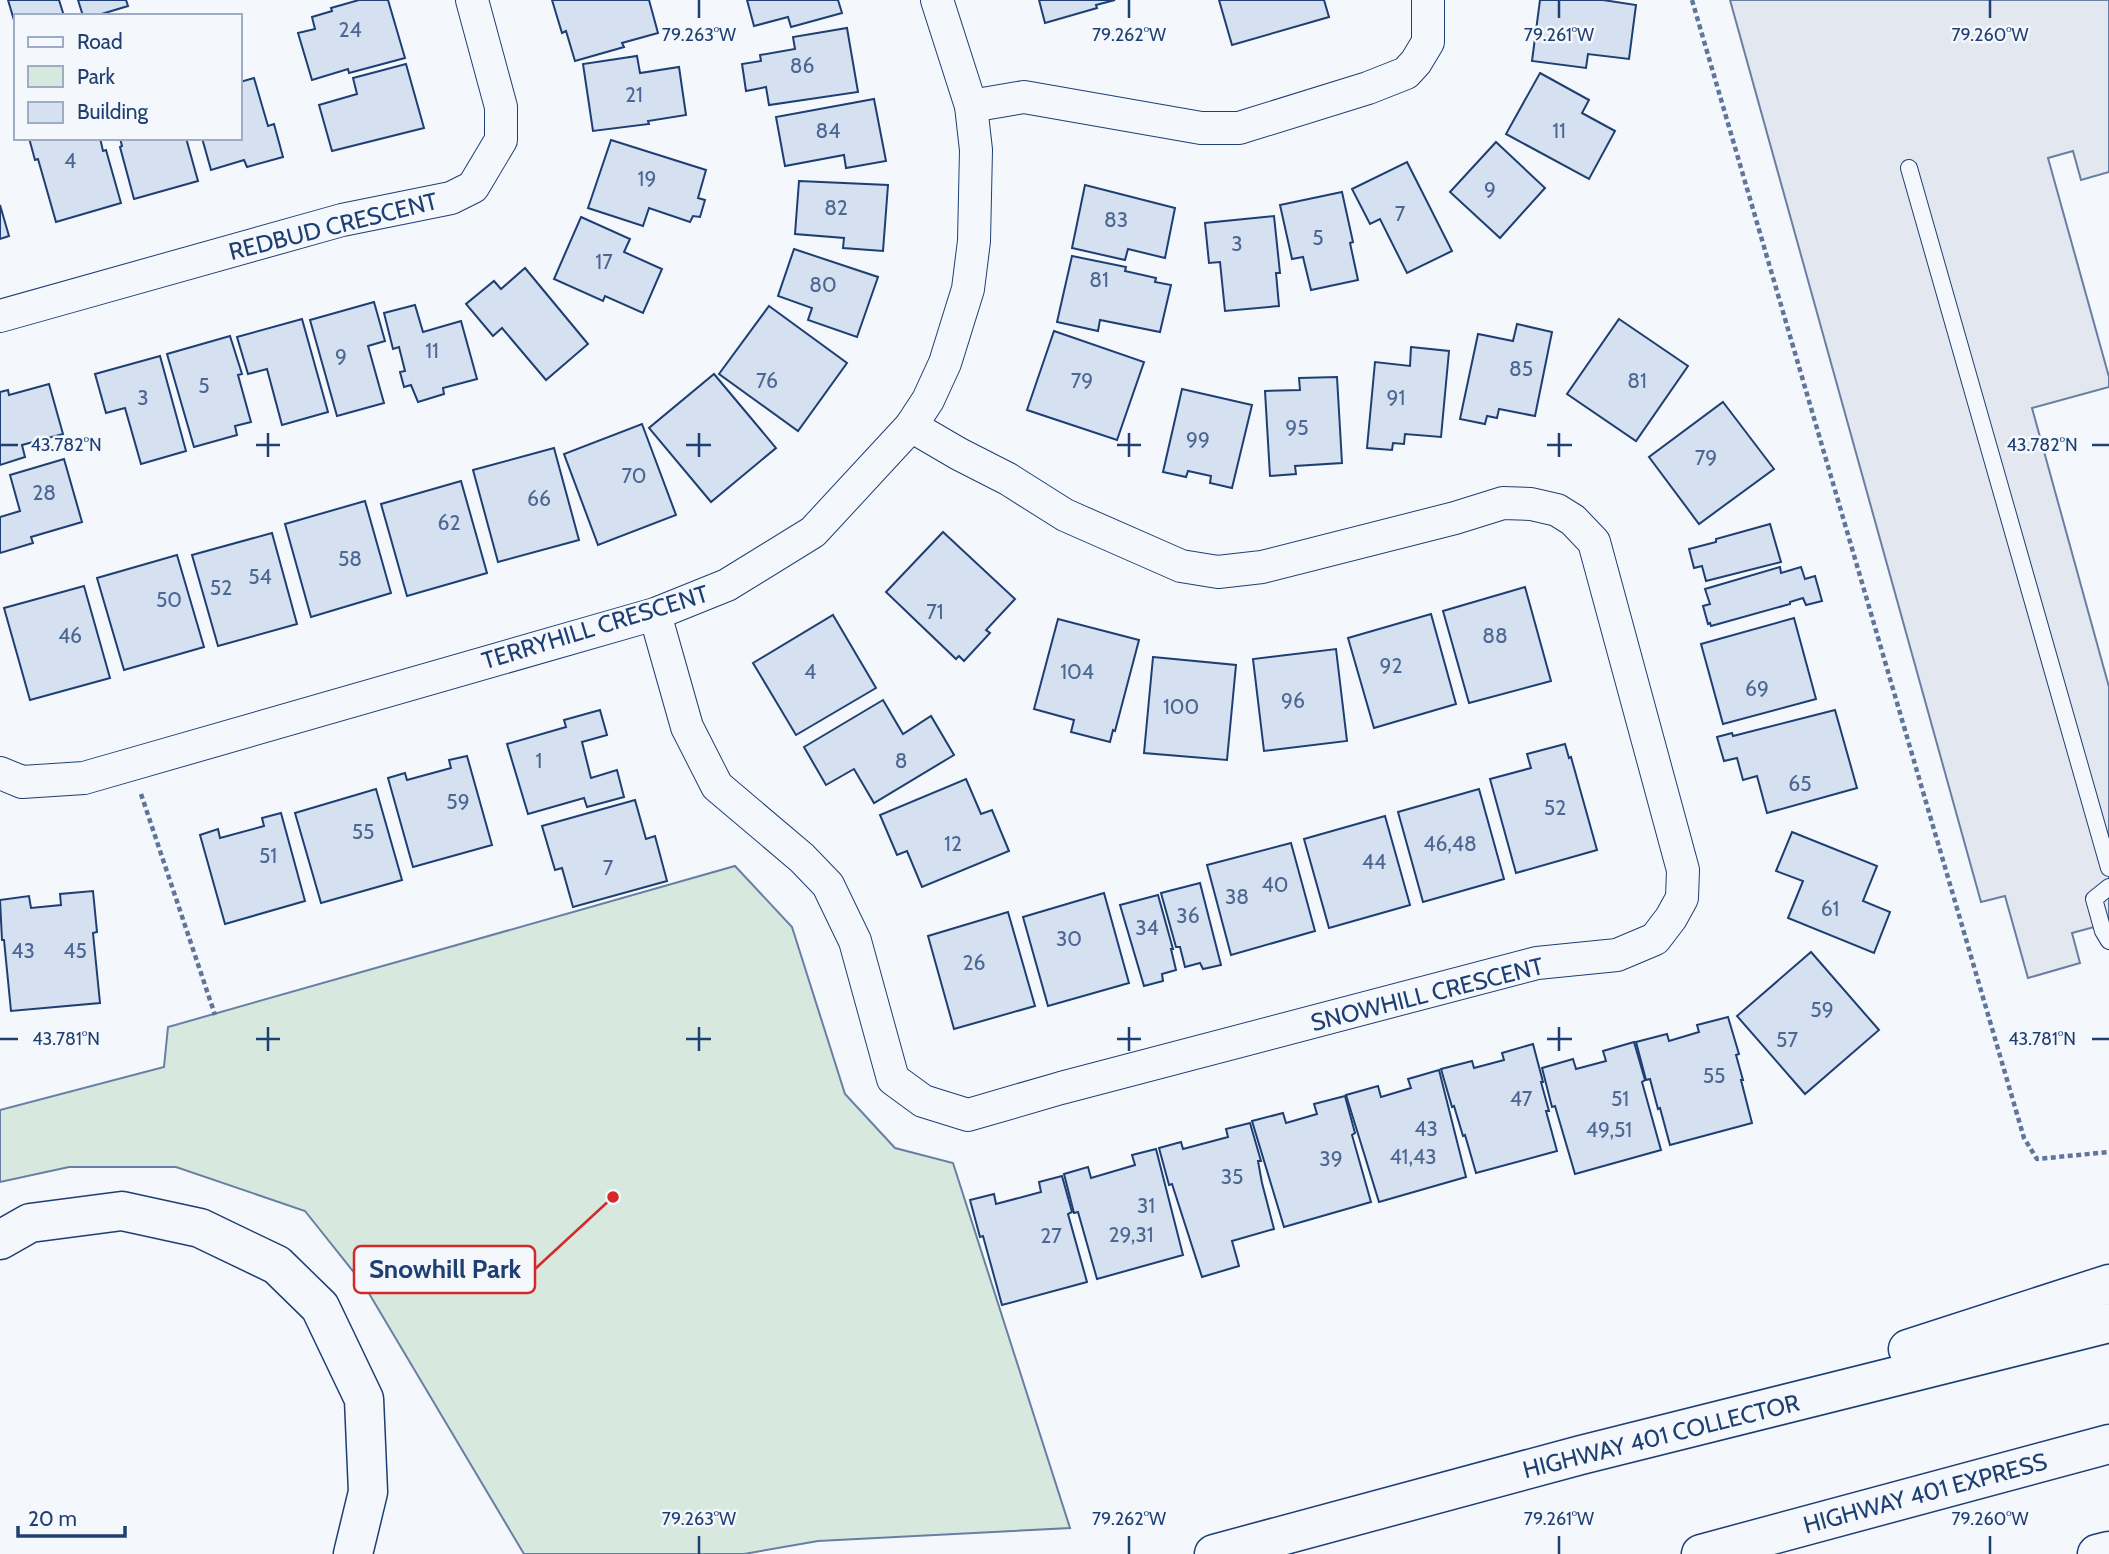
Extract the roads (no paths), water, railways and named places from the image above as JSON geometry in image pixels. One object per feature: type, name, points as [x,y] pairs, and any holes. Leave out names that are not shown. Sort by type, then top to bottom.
[{"type":"highway","points":[[0,1240],[30,1223],[122,1211],[200,1228],[277,1265],[320,1307],[364,1399],[368,1492],[353,1554]]},
{"type":"highway","points":[[1581,1455],[2109,1284]]},
{"type":"highway","name":"HIGHWAY 401 COLLECTOR","points":[[1214,1554],[1581,1455],[2109,1323]]},
{"type":"highway","name":"HIGHWAY 401 EXPRESS","points":[[1701,1554],[2109,1444]]},
{"type":"highway","points":[[2097,1554],[2109,1551]]},
{"type":"street","name":"REDBUD CRESCENT","points":[[0,316],[342,220],[451,198],[473,187],[501,139],[501,107],[472,0]]},
{"type":"street","name":"TERRYHILL CRESCENT","points":[[0,773],[22,782],[84,778],[655,614],[727,585],[813,532],[911,426],[928,400],[945,363],[968,289],[974,240],[976,150],[971,106],[937,0]]},
{"type":"street","points":[[971,106],[1024,97],[1201,128],[1239,128],[1368,89],[1406,73],[1428,41],[1429,0]]},
{"type":"street","name":"SNOWHILL CRESCENT","points":[[655,614],[687,727],[717,786],[802,858],[828,885],[855,941],[893,1079],[923,1101],[968,1115],[1536,963],[1617,955],[1655,939],[1671,918],[1682,898],[1683,870],[1594,542],[1573,520],[1557,510],[1531,504],[1503,503],[1455,518],[1262,567],[1219,572],[1181,566],[1065,515],[1009,479],[958,454],[911,426]]},
{"type":"lane","points":[[1909,168],[2109,868]]},
{"type":"lane","points":[[2109,887],[2094,899],[2109,942]]},
{"type":"place","name":"Snowhill Park","points":[[613,1197]]}]
